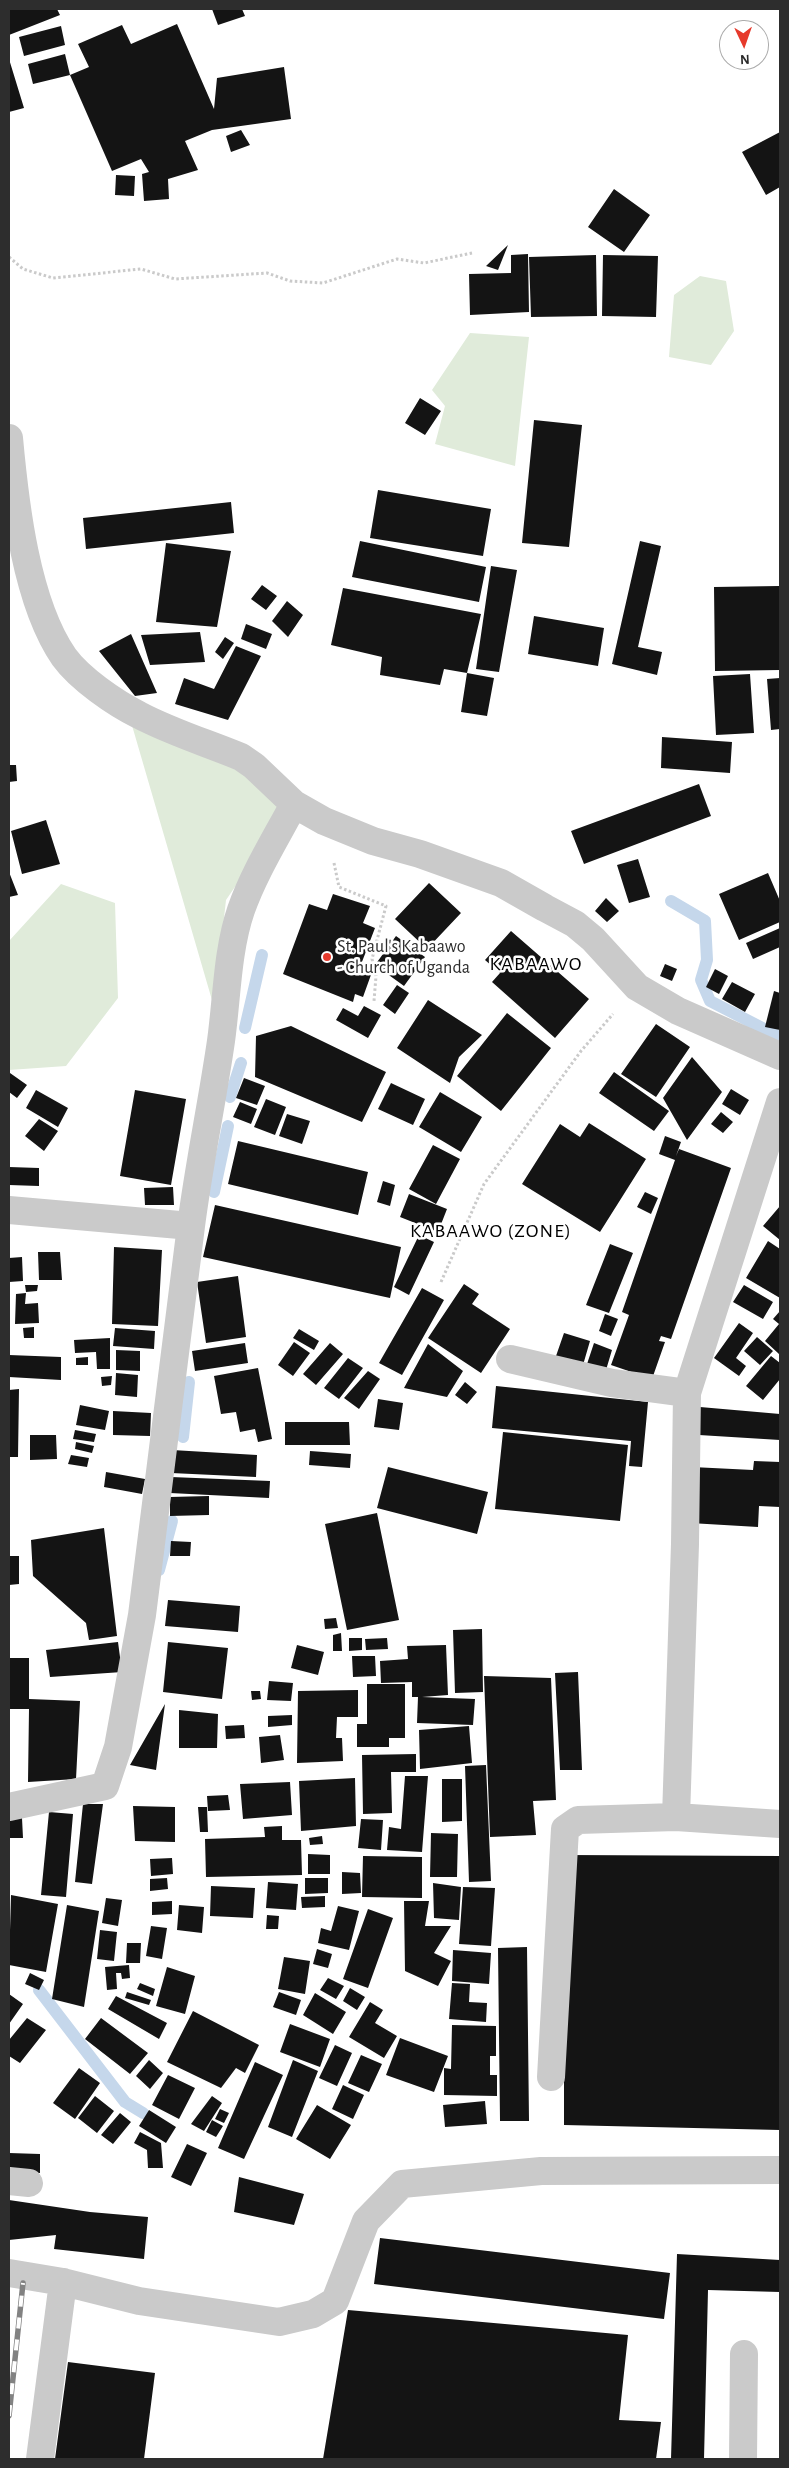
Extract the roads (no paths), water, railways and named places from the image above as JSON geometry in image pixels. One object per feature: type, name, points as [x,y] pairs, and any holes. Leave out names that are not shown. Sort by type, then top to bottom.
[{"type":"street","points":[[9,438],[28,566],[48,629],[65,658],[86,680],[138,715],[241,757],[254,766],[294,804],[324,821],[372,841],[420,854],[501,883],[575,924],[593,939],[637,987],[685,1015],[780,1056]]},
{"type":"street","points":[[9,1807],[105,1786],[118,1747],[142,1615],[191,1226],[206,1125],[218,1063],[234,939],[241,910],[259,870],[294,804]]},
{"type":"street","points":[[676,1817],[685,1554],[687,1393],[780,1102]]},
{"type":"street","points":[[9,1210],[191,1226]]},
{"type":"street","points":[[510,1359],[612,1383],[687,1393]]},
{"type":"street","points":[[551,2077],[565,1829],[578,1820],[676,1817],[780,1824]]},
{"type":"street","points":[[9,2272],[63,2282],[139,2301],[279,2322],[314,2314],[335,2301],[366,2221],[402,2184],[541,2171],[780,2170]]},
{"type":"street","points":[[40,2459],[63,2282]]},
{"type":"street","points":[[743,2459],[744,2354]]},
{"type":"waterway","points":[[671,901],[705,921],[707,960],[701,980],[710,1001],[780,1037]]},
{"type":"waterway","points":[[245,1028],[262,955]]},
{"type":"waterway","points":[[230,1097],[241,1063]]},
{"type":"waterway","points":[[214,1192],[228,1126]]},
{"type":"waterway","points":[[183,1437],[189,1382]]},
{"type":"waterway","points":[[159,1570],[172,1521]]},
{"type":"waterway","points":[[39,1990],[125,2102],[143,2113]]},
{"type":"railway","points":[[9,2416],[23,2283]]},
{"type":"place","name":"St. Paul's Kabaawo - Church of Uganda","points":[[327,957]]},
{"type":"district","name":"KABAAWO","points":[[536,964]]},
{"type":"district","name":"KABAAWO (ZONE)","points":[[491,1231]]}]
